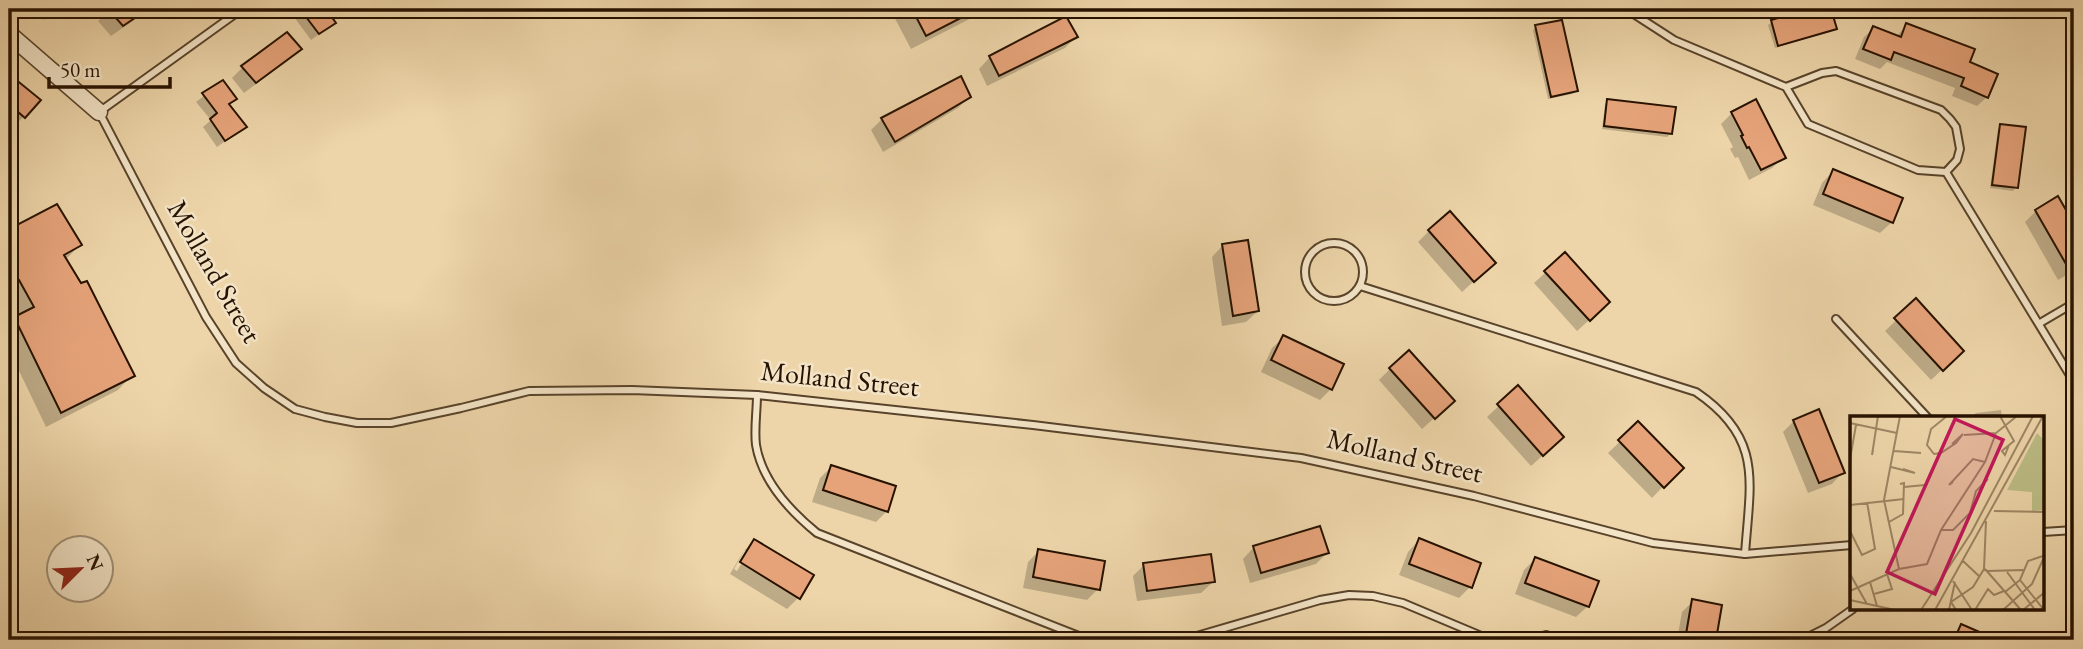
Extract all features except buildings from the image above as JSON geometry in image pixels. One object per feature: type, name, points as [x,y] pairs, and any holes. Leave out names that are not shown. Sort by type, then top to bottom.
[{"type":"street","name":"Molland Street","points":[[9,34],[99,112]]},
{"type":"lane","points":[[99,112],[242,9]]},
{"type":"lane","points":[[1626,9],[1674,40],[1786,87],[1808,124],[1918,170],[1946,172]]},
{"type":"lane","points":[[1786,87],[1822,73],[1836,71],[1941,110],[1956,127],[1961,149],[1957,160],[1946,172]]},
{"type":"lane","name":"Molland Street","points":[[99,112],[206,317],[236,363],[264,388],[295,408],[357,423],[391,423],[528,391],[632,390],[757,395],[1301,458],[1474,496],[1653,544],[1745,554],[1850,545]]},
{"type":"lane","points":[[1946,172],[2074,382]]},
{"type":"lane","points":[[1335,242],[1354,250],[1361,260],[1363,272],[1360,286],[1353,295],[1343,300],[1324,299],[1315,294],[1308,285],[1305,274],[1312,252],[1335,242]]},
{"type":"lane","points":[[1360,286],[1696,391],[1713,403],[1740,436],[1747,453],[1750,471],[1745,554]]},
{"type":"lane","points":[[2040,323],[2074,303]]},
{"type":"lane","points":[[1836,319],[1926,416]]},
{"type":"lane","points":[[757,395],[756,443],[762,468],[796,516],[817,533],[1089,640]]},
{"type":"lane","points":[[2044,532],[2074,530]]},
{"type":"lane","points":[[1183,640],[1320,600],[1349,595],[1373,596],[1403,603],[1491,640]]},
{"type":"lane","points":[[1802,640],[1853,610]]},
{"type":"lane","points":[[1528,640],[1546,635],[1559,640]]}]
